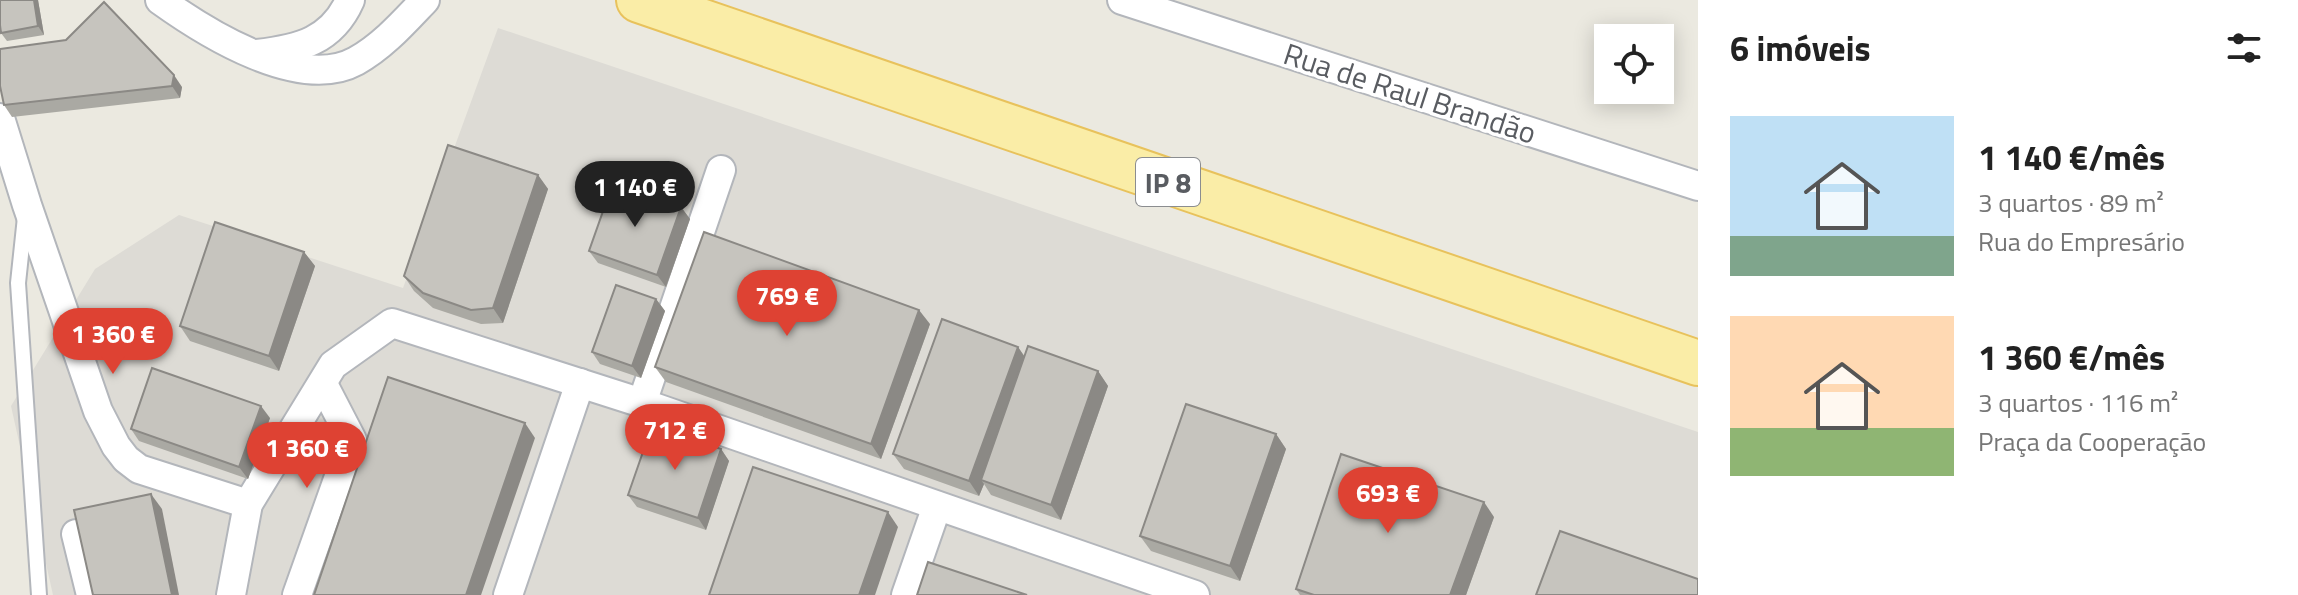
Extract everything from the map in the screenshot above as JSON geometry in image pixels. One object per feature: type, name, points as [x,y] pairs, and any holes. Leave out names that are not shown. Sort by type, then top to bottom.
[{"type":"main road","name":"IP 8","points":[[639,0],[1698,363]]},
{"type":"street","points":[[160,0],[196,26],[256,54],[290,67],[328,70],[355,62],[383,42],[425,0]]},
{"type":"street","points":[[256,54],[283,51],[321,38],[342,19],[350,0]]},
{"type":"street","name":"Rua de Raul Brandão","points":[[1122,0],[1698,186]]},
{"type":"street","points":[[0,118],[98,411],[116,446],[139,469],[248,504]]},
{"type":"street","points":[[642,403],[721,170]]},
{"type":"street","points":[[231,595],[248,504],[333,365],[392,323],[642,403],[937,506],[1160,590],[1195,595]]},
{"type":"street","points":[[508,595],[580,383]]},
{"type":"street","points":[[297,595],[352,440],[323,384]]},
{"type":"street","points":[[906,595],[937,506]]},
{"type":"street","points":[[76,534],[91,595]]},
{"type":"lane","points":[[27,205],[18,283],[39,595]]},
{"type":"shaded area","points":[[498,28],[1698,432],[1698,595],[53,595],[11,406],[95,269],[179,215],[403,288]]},
{"type":"building","points":[[0,0],[34,0],[38,26],[1,33]]},
{"type":"building","points":[[104,2],[174,75],[172,86],[4,105],[0,86],[0,49],[66,40]]},
{"type":"building","points":[[448,145],[538,175],[493,308],[471,310],[423,293],[404,276]]},
{"type":"building","points":[[613,183],[681,207],[657,275],[589,251]]},
{"type":"building","points":[[215,222],[304,252],[269,356],[180,326]]},
{"type":"building","points":[[704,232],[919,310],[871,444],[655,367]]},
{"type":"building","points":[[616,285],[656,299],[632,366],[592,352]]},
{"type":"building","points":[[942,319],[1018,347],[969,481],[893,454]]},
{"type":"building","points":[[1028,346],[1098,371],[1051,505],[981,480]]},
{"type":"building","points":[[152,368],[261,406],[239,467],[131,429]]},
{"type":"building","points":[[388,377],[525,423],[466,595],[314,595]]},
{"type":"building","points":[[1186,404],[1276,434],[1230,566],[1140,536]]},
{"type":"building","points":[[652,426],[721,449],[698,518],[628,495]]},
{"type":"building","points":[[1341,454],[1484,502],[1450,595],[1314,595],[1296,589]]},
{"type":"building","points":[[753,467],[888,512],[859,595],[709,595]]},
{"type":"building","points":[[151,494],[172,595],[93,595],[74,510]]},
{"type":"building","points":[[1560,531],[1698,579],[1698,595],[1536,595]]},
{"type":"building","points":[[928,562],[1027,595],[917,595]]}]
